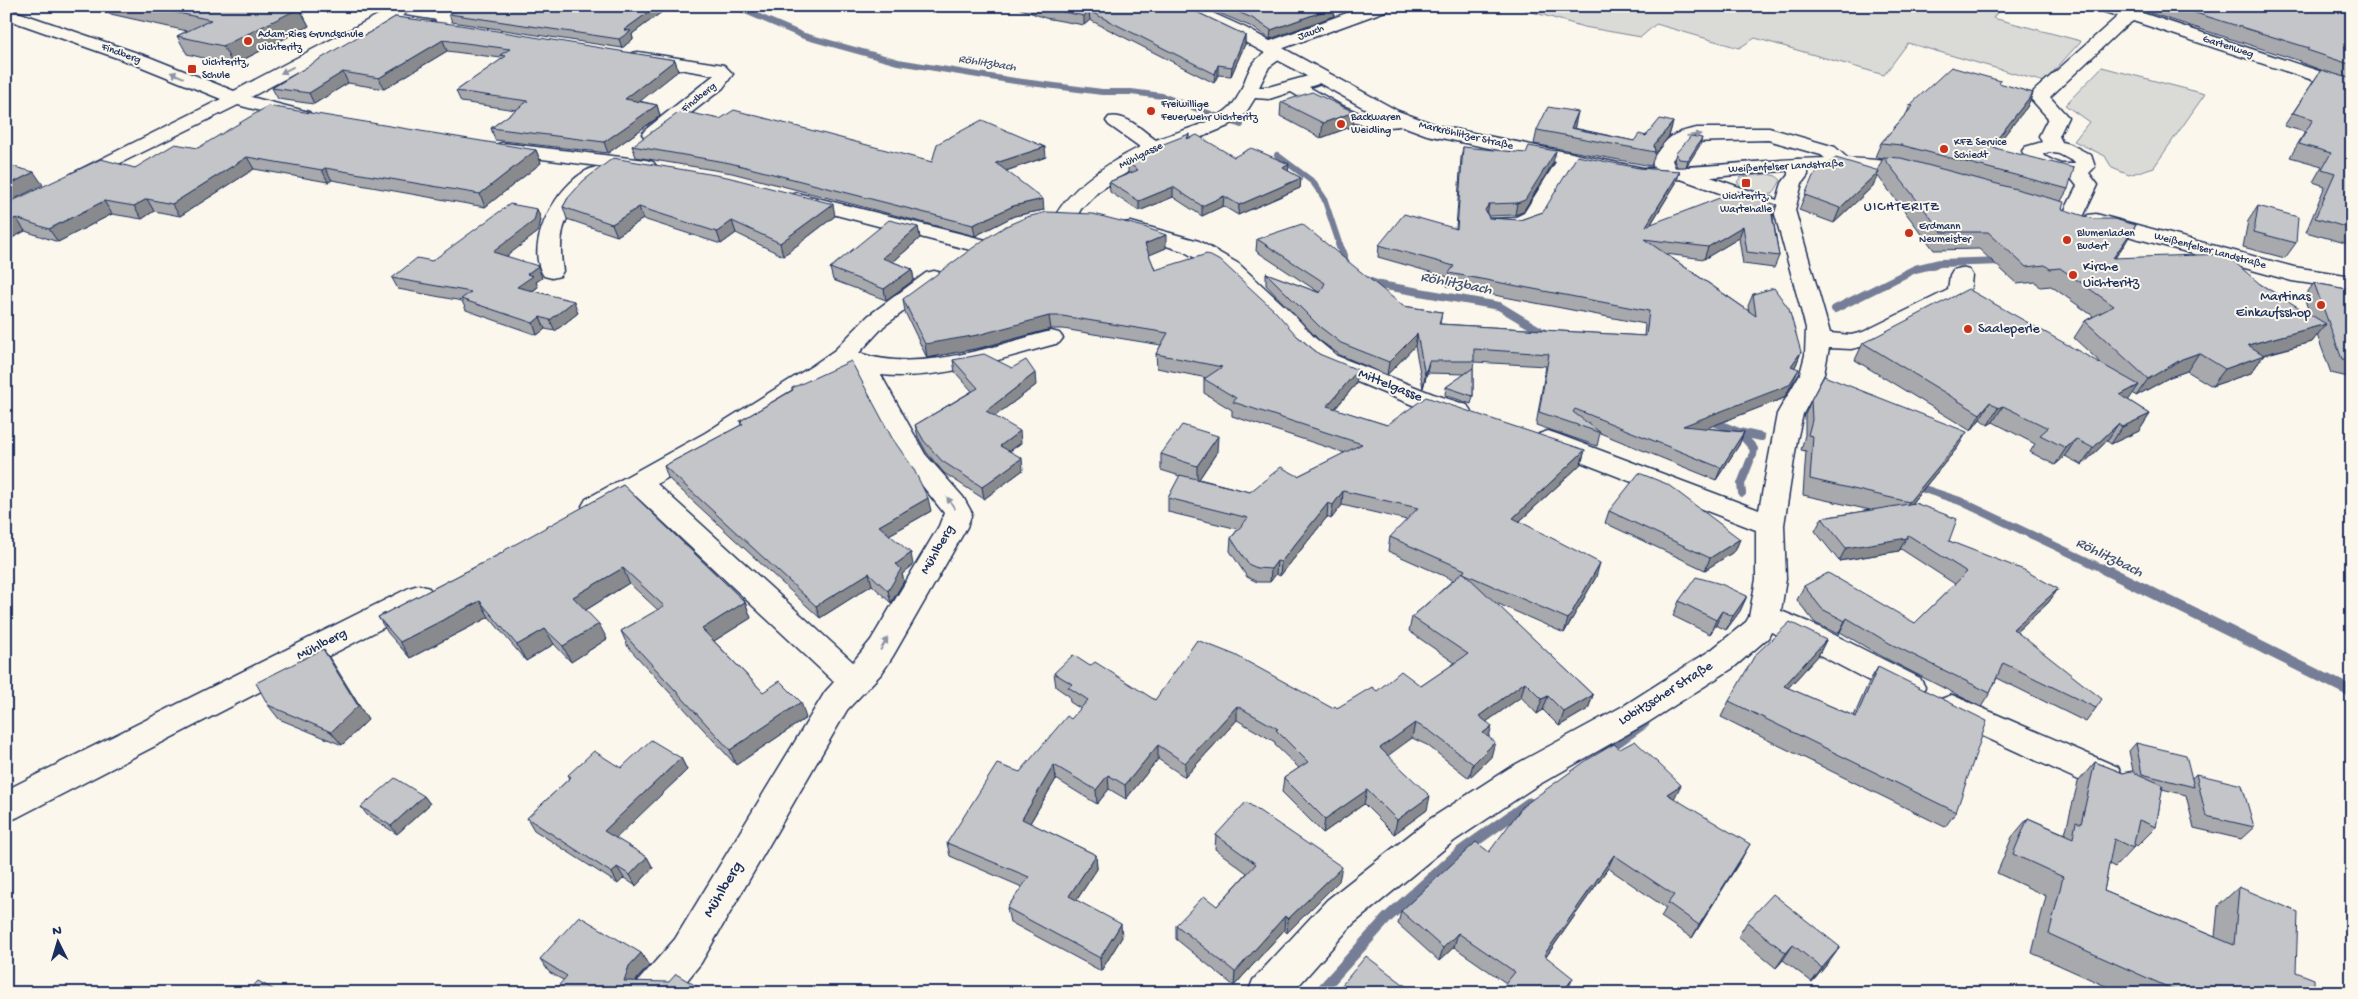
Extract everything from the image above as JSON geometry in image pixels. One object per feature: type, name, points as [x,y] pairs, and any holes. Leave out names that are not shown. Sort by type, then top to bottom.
[{"type":"street","points":[[60,187],[229,96],[385,19],[407,6]]},
{"type":"street","name":"Jauch","points":[[1273,51],[1382,6]]},
{"type":"street","name":"Gartenweg","points":[[2104,6],[2352,88]]},
{"type":"street","name":"Markröhlitzer Straße","points":[[1196,8],[1320,77],[1403,120],[1443,133],[1643,174],[1677,175]]},
{"type":"street","name":"Findberg","points":[[6,12],[143,61],[229,96],[292,114],[322,119]]},
{"type":"street","name":"Weißenfelser Landstraße","points":[[2132,15],[2117,24],[2041,95],[2040,100],[2058,117],[2049,136],[2054,147],[2073,152],[2084,159],[2085,167],[2075,170],[2088,185],[2065,212],[2292,274],[2352,283]]},
{"type":"street","points":[[385,19],[447,27]]},
{"type":"street","name":"Mühlgasse","points":[[1057,217],[1128,160],[1227,118],[1242,105],[1260,64],[1273,51]]},
{"type":"street","name":"Findberg","points":[[611,162],[673,118],[716,84],[724,74],[718,69],[622,55]]},
{"type":"street","points":[[1248,92],[1269,93],[1320,77]]},
{"type":"street","points":[[1294,86],[1346,117],[1377,122],[1403,120]]},
{"type":"street","points":[[1116,121],[1154,148]]},
{"type":"street","points":[[1798,164],[1798,175],[1792,183],[1784,210],[1677,175],[1663,166],[1662,160],[1670,148],[1682,137],[1697,134],[1769,134],[1828,151],[1843,163]]},
{"type":"street","points":[[488,146],[668,170]]},
{"type":"street","points":[[1495,223],[1518,224],[1532,217],[1568,158]]},
{"type":"street","points":[[552,270],[548,253],[550,236],[560,207],[574,192],[611,162]]},
{"type":"street","name":"Weißenfelser Landstraße","points":[[1677,175],[1798,164],[1843,163],[1895,167],[1938,178]]},
{"type":"street","points":[[574,518],[854,360],[876,322],[985,241],[777,193]]},
{"type":"street","name":"Lobitzscher Straße","points":[[1267,993],[1340,912],[1442,830],[1521,778],[1636,714],[1722,659],[1757,630],[1764,617],[1771,579],[1770,525],[1784,440],[1790,414],[1812,374],[1818,340],[1816,320],[1784,210]]},
{"type":"street","name":"Mittelgasse","points":[[1057,217],[1102,221],[1164,236],[1191,246],[1231,269],[1271,305],[1306,343],[1328,361],[1424,400],[1479,418]]},
{"type":"street","points":[[1818,340],[1851,342],[1870,338],[1959,293],[1961,275]]},
{"type":"street","points":[[854,360],[900,367],[948,364],[1051,338]]},
{"type":"street","name":"Mühlberg","points":[[653,993],[688,951],[836,702],[853,681],[871,664],[882,648],[953,527],[958,514],[953,504],[915,459],[854,360]]},
{"type":"street","points":[[1524,432],[1770,525]]},
{"type":"street","points":[[638,482],[853,681]]},
{"type":"street","name":"Mühlberg","points":[[11,799],[442,585]]},
{"type":"street","points":[[1764,617],[1802,632],[1968,716],[2106,777]]},
{"type":"shaded area","points":[[1512,6],[2002,6],[1993,18],[2081,41],[2044,82],[1908,43],[1884,75],[1755,38],[1739,48],[1656,24],[1641,37],[1584,27]]},
{"type":"shaded area","points":[[2102,67],[2205,94],[2154,167],[2129,175],[2112,168],[2105,156],[2074,141],[2089,122],[2065,105]]},
{"type":"shaded area","points":[[1767,174],[1776,176],[1781,180],[1773,194],[1753,192],[1743,188],[1737,182],[1741,177]]},
{"type":"building","points":[[146,6],[290,6],[300,8],[223,46],[177,36],[211,20]]},
{"type":"building","points":[[463,6],[560,6],[566,8],[570,6],[657,6],[624,30],[631,31],[619,39],[449,14]]},
{"type":"building","points":[[1038,6],[1184,6],[1245,35],[1232,67],[1218,65],[1215,74],[1089,11],[1084,16]]},
{"type":"building","points":[[1224,6],[1335,7],[1271,30],[1252,18]]},
{"type":"building","points":[[2173,6],[2352,6],[2352,65],[2307,50],[2309,48]]},
{"type":"building","points":[[395,17],[460,25],[675,60],[625,99],[657,105],[604,142],[491,128],[528,101],[456,91],[506,56],[500,55],[510,49],[443,40],[379,78],[343,72],[309,93],[272,88],[340,47],[361,35],[362,37]]},
{"type":"building","points":[[1951,67],[2001,81],[1999,83],[2033,93],[1991,147],[2074,168],[2068,189],[1901,145],[1881,143],[1913,106],[1910,105]]},
{"type":"building","points":[[2321,70],[2352,79],[2352,229],[2315,218],[2335,173],[2322,169],[2331,153],[2299,144],[2313,119],[2293,113]]},
{"type":"building","points":[[1312,92],[1354,112],[1323,123],[1281,102]]},
{"type":"building","points":[[268,106],[536,150],[480,194],[247,157],[172,204],[147,199],[134,206],[104,201],[49,229],[16,218],[6,223],[6,204],[101,159],[135,168],[175,144],[198,148]]},
{"type":"building","points":[[1548,107],[1578,112],[1571,128],[1634,141],[1639,134],[1646,136],[1660,119],[1673,122],[1654,145],[1655,152],[1537,130]]},
{"type":"building","points":[[734,110],[932,162],[937,144],[982,120],[1045,147],[996,163],[1043,199],[1013,206],[973,225],[730,163],[632,146],[681,111],[720,119]]},
{"type":"building","points":[[1189,134],[1187,139],[1197,135],[1234,157],[1251,148],[1289,164],[1283,168],[1301,178],[1239,205],[1224,196],[1202,206],[1173,187],[1139,201],[1109,182],[1138,170],[1128,163],[1161,145]]},
{"type":"building","points":[[1691,136],[1702,138],[1688,160],[1679,159],[1676,153]]},
{"type":"building","points":[[1529,146],[1556,151],[1525,200],[1517,203],[1489,204],[1485,210],[1489,218],[1520,220],[1543,212],[1577,156],[1639,168],[1680,171],[1646,226],[1738,191],[1777,205],[1771,209],[1779,256],[1747,252],[1743,226],[1708,247],[1644,239],[1756,316],[1753,294],[1774,288],[1789,309],[1801,352],[1791,366],[1799,369],[1789,385],[1683,426],[1744,432],[1721,468],[1575,409],[1573,412],[1601,433],[1539,412],[1549,354],[1474,349],[1474,361],[1429,361],[1425,375],[1417,334],[1389,362],[1341,343],[1320,327],[1266,273],[1320,293],[1325,283],[1257,239],[1302,224],[1403,306],[1442,312],[1439,324],[1646,336],[1649,311],[1449,273],[1454,266],[1379,245],[1404,214],[1457,229],[1463,147],[1526,153]]},
{"type":"building","points":[[1883,157],[1901,158],[2064,202],[2062,209],[2094,219],[2114,219],[2136,225],[2113,258],[2225,254],[2260,284],[2326,324],[2248,345],[2264,355],[2225,369],[2199,353],[2182,359],[2148,379],[2085,321],[2114,306],[2060,268],[2050,269],[2045,265],[2026,267],[1988,232],[1942,232]]},
{"type":"building","points":[[613,158],[727,177],[833,204],[780,243],[732,221],[717,232],[639,207],[612,224],[563,207],[568,198],[583,181]]},
{"type":"building","points":[[1836,158],[1879,171],[1840,208],[1805,195],[1813,176]]},
{"type":"building","points":[[6,165],[34,172],[6,186]]},
{"type":"building","points":[[510,204],[537,209],[534,221],[493,252],[538,266],[527,274],[533,276],[517,287],[574,301],[550,320],[540,317],[533,323],[461,299],[471,292],[392,278],[417,258],[432,261]]},
{"type":"building","points":[[2258,206],[2298,217],[2296,243],[2254,232]]},
{"type":"building","points":[[1047,212],[1093,214],[1144,227],[1166,235],[1145,244],[1155,270],[1207,254],[1222,262],[1274,310],[1297,336],[1319,354],[1358,370],[1327,406],[1387,425],[1426,397],[1585,450],[1513,518],[1600,563],[1568,619],[1463,573],[1465,570],[1390,537],[1418,508],[1343,491],[1333,505],[1328,503],[1281,562],[1277,561],[1271,569],[1257,568],[1248,564],[1231,538],[1248,518],[1168,498],[1180,475],[1250,492],[1281,467],[1298,476],[1362,444],[1233,402],[1236,398],[1204,379],[1222,367],[1156,354],[1168,333],[1062,316],[1049,316],[978,335],[925,344],[903,299],[985,239],[1006,226],[1027,217]]},
{"type":"building","points":[[889,220],[918,227],[882,258],[912,269],[884,289],[830,268]]},
{"type":"building","points":[[2314,283],[2352,290],[2352,360],[2342,359]]},
{"type":"building","points":[[1968,289],[2139,385],[2120,395],[2150,414],[2122,427],[2118,424],[2093,448],[2076,439],[2066,448],[2040,435],[2048,428],[2003,406],[1998,408],[1990,402],[1980,414],[1863,343]]},
{"type":"building","points":[[984,354],[1012,368],[1026,360],[1035,373],[986,411],[1020,431],[1000,446],[1022,458],[982,487],[942,461],[924,441],[915,425],[978,388],[953,360]]},
{"type":"building","points":[[851,361],[892,438],[913,468],[928,498],[879,526],[911,553],[896,564],[901,569],[888,591],[869,573],[816,606],[664,466],[743,424],[740,421],[793,390],[792,388]]},
{"type":"building","points":[[1473,368],[1473,396],[1446,387]]},
{"type":"building","points":[[1824,376],[1967,432],[1909,502],[1810,479],[1813,436],[1808,435],[1812,420],[1811,400]]},
{"type":"building","points":[[1182,425],[1218,436],[1197,466],[1161,454]]},
{"type":"building","points":[[1639,473],[1667,484],[1740,539],[1710,558],[1609,511]]},
{"type":"building","points":[[623,485],[745,602],[702,629],[763,692],[780,681],[801,702],[730,750],[621,631],[664,606],[623,568],[573,597],[599,624],[563,646],[545,629],[517,645],[480,601],[400,642],[378,617],[504,552]]},
{"type":"building","points":[[1915,503],[1957,519],[1949,541],[2024,570],[2058,589],[2013,629],[2102,699],[2096,708],[2003,663],[1990,693],[1889,643],[1847,618],[1845,621],[1822,609],[1804,586],[1828,573],[1915,623],[1967,572],[1908,535],[1907,538],[1846,548],[1822,518]]},
{"type":"building","points":[[1463,572],[1593,695],[1564,712],[1548,696],[1542,699],[1525,682],[1479,716],[1492,726],[1483,733],[1495,742],[1473,764],[1430,731],[1415,723],[1380,748],[1430,796],[1397,820],[1367,790],[1325,819],[1284,778],[1308,762],[1276,730],[1278,729],[1237,706],[1185,763],[1158,745],[1125,785],[1108,775],[1096,790],[1054,765],[1022,819],[1096,855],[1069,896],[1121,924],[1100,958],[1007,908],[1029,877],[947,843],[997,764],[1020,772],[1067,716],[1071,719],[1088,700],[1068,687],[1072,684],[1054,673],[1073,655],[1090,666],[1095,662],[1155,700],[1197,640],[1235,655],[1332,708],[1335,706],[1337,708],[1372,687],[1377,691],[1401,671],[1421,686],[1468,654],[1412,617]]},
{"type":"building","points":[[1696,577],[1721,584],[1747,596],[1733,616],[1722,611],[1716,620],[1679,601]]},
{"type":"building","points":[[1790,622],[1826,640],[1784,686],[1856,717],[1878,667],[1987,721],[1956,812],[1729,701],[1755,655]]},
{"type":"building","points":[[323,649],[358,706],[331,732],[268,705],[256,683]]},
{"type":"building","points":[[651,740],[681,758],[604,831],[647,857],[630,875],[617,867],[612,873],[527,818],[571,777],[568,775],[594,751],[621,768]]},
{"type":"building","points":[[1635,741],[1681,785],[1667,794],[1750,844],[1699,925],[1668,903],[1674,895],[1614,855],[1544,955],[1573,978],[1562,993],[1498,993],[1515,972],[1458,933],[1443,948],[1401,911],[1476,842],[1489,852],[1523,806],[1587,760],[1614,744],[1620,749]]},
{"type":"building","points":[[2136,743],[2186,755],[2194,787],[2142,774]]},
{"type":"building","points":[[2095,762],[2123,773],[2131,771],[2163,785],[2156,827],[2139,820],[2133,848],[2114,839],[2104,891],[2234,945],[2239,887],[2298,912],[2296,972],[2314,979],[2314,993],[2181,993],[2049,934],[2063,877],[2013,854],[2028,818],[2073,838],[2076,822],[2081,824]]},
{"type":"building","points":[[2196,774],[2242,785],[2254,827],[2206,816]]},
{"type":"building","points":[[395,778],[424,796],[391,826],[361,807]]},
{"type":"building","points":[[1246,802],[1342,867],[1288,919],[1285,916],[1235,972],[1176,925],[1204,896],[1217,906],[1256,864],[1216,835]]},
{"type":"building","points":[[1773,894],[1840,947],[1822,968],[1793,945],[1786,953],[1747,922]]},
{"type":"building","points":[[579,916],[641,953],[629,966],[624,981],[669,982],[676,974],[708,993],[552,993],[567,976],[540,959]]},
{"type":"building","points":[[1366,956],[1415,993],[1336,992]]},
{"type":"building","points":[[258,981],[280,993],[247,993]]},
{"type":"waterway","name":"Röhlitzbach","points":[[734,6],[804,36],[898,62],[1015,81],[1102,92],[1131,92],[1162,96],[1241,125]]},
{"type":"waterway","name":"Röhlitzbach","points":[[1277,155],[1313,182],[1324,198],[1340,246]]},
{"type":"waterway","name":"Röhlitzbach","points":[[1339,244],[1347,267]]},
{"type":"waterway","points":[[1835,309],[1915,269],[1940,263],[2003,261]]},
{"type":"waterway","name":"Röhlitzbach","points":[[1365,280],[1380,285],[1499,306],[1549,336]]},
{"type":"waterway","name":"Röhlitzbach","points":[[1708,420],[1739,432],[1761,437]]},
{"type":"waterway","points":[[1740,433],[1754,449],[1753,455]]},
{"type":"waterway","points":[[1742,493],[1741,484],[1750,461]]},
{"type":"waterway","name":"Röhlitzbach","points":[[1912,485],[1960,501],[2106,570]]},
{"type":"waterway","name":"Röhlitzbach","points":[[2104,569],[2352,692]]},
{"type":"waterway","points":[[1606,750],[1644,723]]},
{"type":"waterway","points":[[1319,993],[1387,918],[1460,852],[1529,803]]},
{"type":"place","name":"Adam-Ries Grundschule Uichteritz","points":[[248,41]]},
{"type":"place","name":"Uichteritz, Schule","points":[[192,69]]},
{"type":"place","name":"Freiwillige Feuerwehr Uichteritz","points":[[1151,111]]},
{"type":"place","name":"Backwaren Weidling","points":[[1341,124]]},
{"type":"place","name":"KFZ Service Schiedt","points":[[1944,149]]},
{"type":"place","name":"Uichteritz, Wartehalle","points":[[1746,183]]},
{"type":"place","name":"Erdmann Neumeister","points":[[1909,233]]},
{"type":"place","name":"Blumenladen Budert","points":[[2067,240]]},
{"type":"place","name":"Kirche Uichteritz","points":[[2073,275]]},
{"type":"place","name":"Martinas Einkaufsshop","points":[[2321,305]]},
{"type":"place","name":"Saaleperle","points":[[1968,329]]},
{"type":"district","name":"UICHTERITZ","points":[[1902,207]]}]
